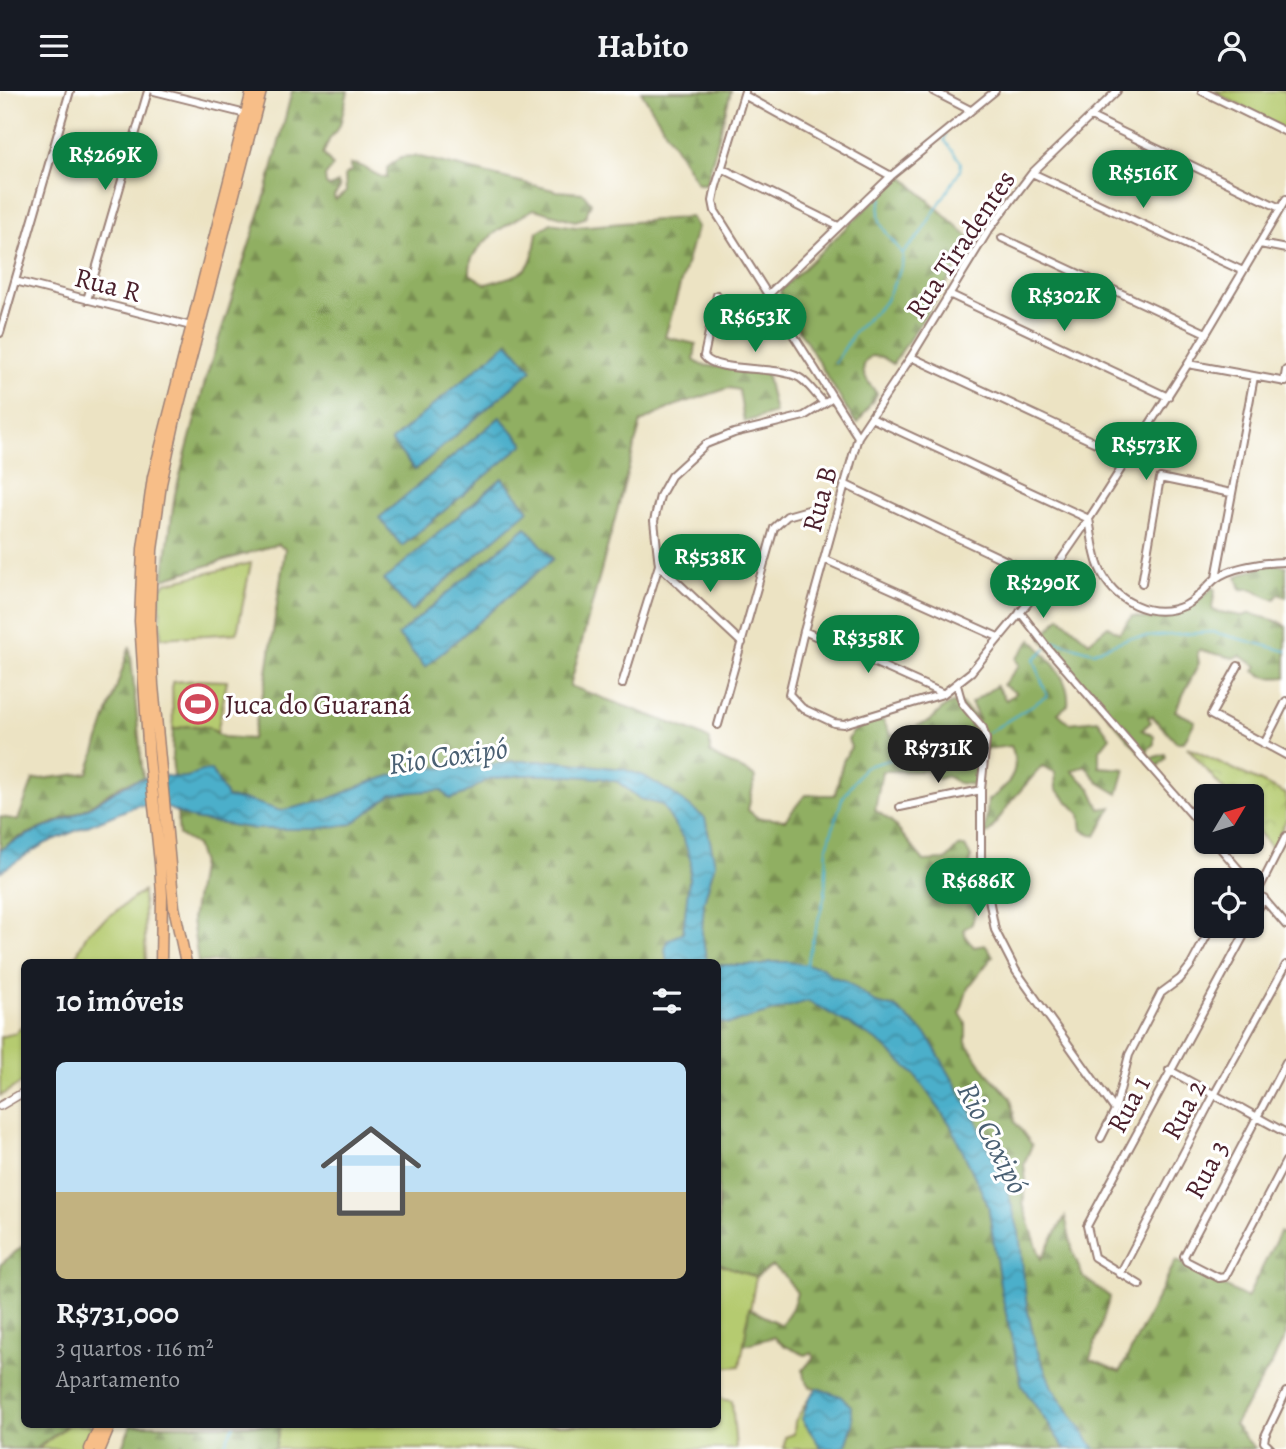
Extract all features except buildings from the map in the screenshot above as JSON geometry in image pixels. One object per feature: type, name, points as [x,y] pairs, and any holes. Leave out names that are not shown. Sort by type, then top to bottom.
[{"type":"main road","points":[[185,959],[149,758],[140,621],[143,549],[153,477],[252,91]]},
{"type":"main road","points":[[161,959],[163,843],[150,622],[152,550],[175,419],[261,91]]},
{"type":"main road","points":[[90,1449],[99,1428]]},
{"type":"main road","points":[[100,1449],[109,1428]]},
{"type":"street","points":[[0,333],[70,91]]},
{"type":"street","points":[[87,300],[148,91]]},
{"type":"street","points":[[154,91],[246,114]]},
{"type":"street","points":[[933,91],[970,110]]},
{"type":"street","points":[[768,295],[891,176],[995,91]]},
{"type":"street","name":"Rua Tiradentes","points":[[858,437],[911,357],[988,231],[1032,173],[1117,91]]},
{"type":"street","points":[[1202,91],[1286,132]]},
{"type":"street","points":[[858,437],[715,211],[713,201],[744,93],[891,176]]},
{"type":"street","points":[[1091,117],[1280,208]]},
{"type":"street","points":[[722,168],[838,226]]},
{"type":"street","points":[[1032,173],[1243,271]]},
{"type":"street","points":[[804,631],[943,694],[957,685],[1047,580],[1089,519],[1168,397],[1286,199]]},
{"type":"street","points":[[1002,238],[1206,333]]},
{"type":"street","points":[[1260,244],[1286,249]]},
{"type":"street","name":"Rua R","points":[[15,281],[191,326]]},
{"type":"street","points":[[948,294],[1168,397]]},
{"type":"street","points":[[717,295],[704,356],[708,362],[778,370],[801,379],[823,402]]},
{"type":"street","points":[[911,357],[1128,458]]},
{"type":"street","points":[[1188,364],[1285,382],[1286,370]]},
{"type":"street","points":[[1216,578],[1254,377]]},
{"type":"street","points":[[622,684],[659,565],[654,521],[660,496],[671,476],[706,444],[734,433],[804,416],[833,398]]},
{"type":"street","points":[[871,418],[1089,519]]},
{"type":"street","name":"Rua B","points":[[858,437],[789,694],[802,708],[834,723],[851,723],[943,694]]},
{"type":"street","points":[[1142,583],[1160,478],[1231,493]]},
{"type":"street","points":[[844,484],[1047,580]]},
{"type":"street","points":[[718,725],[774,528],[786,516],[819,507]]},
{"type":"street","points":[[1089,519],[1100,569],[1108,583],[1135,607],[1171,610],[1196,599],[1216,578],[1250,566],[1286,562]]},
{"type":"street","points":[[824,559],[998,637]]},
{"type":"street","points":[[659,565],[741,643]]},
{"type":"street","points":[[1020,612],[1050,651],[1194,817]]},
{"type":"street","points":[[1238,666],[1210,715],[1286,755]]},
{"type":"street","points":[[957,685],[962,703],[983,728],[986,739],[981,790],[981,857],[995,930],[1016,971],[1115,1110]]},
{"type":"street","points":[[1264,744],[1286,701]]},
{"type":"street","points":[[900,807],[981,790]]},
{"type":"street","points":[[1264,879],[1286,836]]},
{"type":"street","points":[[1225,854],[1237,868]]},
{"type":"street","points":[[1264,898],[1286,925]]},
{"type":"street","points":[[1101,1138],[1115,1110],[1129,1055],[1161,993],[1180,979],[1206,938]]},
{"type":"street","name":"Rua 1","points":[[1140,1285],[1094,1257],[1087,1226],[1242,938]]},
{"type":"street","name":"Rua 2","points":[[1120,1274],[1286,965]]},
{"type":"street","name":"Rua 3","points":[[1286,1062],[1184,1256],[1186,1261],[1222,1278],[1286,1161]]},
{"type":"street","points":[[1169,1070],[1286,1133]]},
{"type":"street","points":[[0,1106],[21,1094]]},
{"type":"street","points":[[1271,1449],[1264,1442],[1265,1436],[1286,1392]]},
{"type":"green space","points":[[292,91],[348,91],[340,125],[323,154],[333,166],[325,176],[326,184],[330,187],[338,183],[340,188],[334,196],[335,200],[346,192],[345,175],[351,171],[351,164],[387,178],[387,168],[401,157],[416,156],[557,191],[583,193],[591,203],[585,218],[575,221],[534,209],[500,230],[477,250],[470,264],[470,274],[486,284],[524,270],[532,257],[537,232],[551,223],[576,227],[691,217],[697,227],[665,337],[696,344],[694,360],[701,365],[766,372],[775,413],[744,422],[739,390],[729,388],[674,406],[641,422],[570,686],[710,740],[710,753],[755,777],[748,810],[758,818],[785,820],[805,795],[835,795],[843,761],[851,747],[848,739],[862,725],[883,720],[891,736],[930,721],[952,703],[961,704],[980,721],[971,703],[996,686],[1006,700],[1016,693],[1003,685],[1019,666],[1016,659],[1032,639],[1057,669],[1066,686],[1068,705],[1058,713],[1069,723],[1098,720],[1110,737],[1099,751],[1099,767],[1125,769],[1118,794],[1098,782],[1085,765],[1072,771],[1091,789],[1100,809],[1112,807],[1096,836],[1082,830],[1080,814],[1056,789],[1055,772],[1042,766],[1012,800],[989,833],[985,834],[988,800],[1007,784],[1012,777],[1015,763],[1011,746],[987,749],[983,732],[985,750],[977,785],[958,783],[947,776],[938,779],[928,771],[882,771],[875,810],[891,821],[924,861],[946,860],[958,847],[965,846],[971,857],[969,869],[975,881],[977,895],[972,924],[964,929],[966,938],[974,947],[985,945],[993,956],[968,988],[960,1013],[966,1023],[966,1042],[987,1073],[1011,1098],[1015,1122],[1032,1145],[1024,1164],[1026,1182],[1023,1204],[1041,1259],[1065,1217],[1073,1252],[1083,1277],[1110,1297],[1090,1359],[1120,1372],[1176,1260],[1247,1298],[1280,1232],[1286,1235],[1286,1335],[1234,1425],[1255,1449],[845,1449],[853,1424],[817,1388],[810,1387],[804,1378],[803,1370],[814,1357],[812,1353],[805,1355],[785,1346],[774,1337],[744,1345],[749,1308],[781,1325],[792,1308],[797,1293],[784,1275],[772,1266],[756,1277],[721,1264],[721,959],[198,959],[192,920],[201,861],[196,845],[179,835],[172,757],[173,730],[186,726],[208,727],[223,737],[252,739],[266,680],[285,549],[278,544],[163,579],[175,494],[206,378],[266,193]]},
{"type":"green space","points":[[641,91],[731,91],[706,184],[696,181]]},
{"type":"green space","points":[[1286,91],[1286,131],[1215,92]]},
{"type":"green space","points":[[901,175],[974,242],[893,364],[882,357],[871,356],[866,361],[863,370],[877,394],[858,423],[853,419],[784,305],[780,291]]},
{"type":"green space","points":[[251,563],[237,633],[161,638],[160,589],[166,583]]},
{"type":"green space","points":[[1276,564],[1286,566],[1286,597],[1279,594],[1275,599],[1252,589],[1241,590],[1237,576]]},
{"type":"green space","points":[[1213,587],[1214,611],[1243,616],[1251,613],[1286,627],[1286,677],[1262,675],[1254,671],[1257,666],[1240,656],[1233,658],[1200,650],[1197,652],[1199,663],[1175,711],[1195,721],[1184,742],[1176,742],[1152,716],[1148,717],[1151,722],[1142,730],[1154,736],[1154,744],[1147,753],[1151,758],[1165,754],[1166,758],[1153,768],[1041,638],[1060,617],[1089,642],[1108,626],[1119,633],[1132,616],[1156,619],[1176,614]]},
{"type":"green space","points":[[130,646],[143,778],[121,785],[82,811],[16,839],[0,850],[0,817],[18,820],[33,780],[88,773]]},
{"type":"green space","name":"Juca do Guaraná","points":[[227,681],[217,733],[196,726],[173,730],[172,682]]},
{"type":"green space","points":[[1187,747],[1286,794],[1286,820],[1273,849],[1264,838],[1264,784],[1219,784]]},
{"type":"green space","points":[[143,891],[146,959],[74,959],[88,932]]},
{"type":"green space","points":[[21,1027],[21,1083],[0,1096],[0,1037],[15,1033]]},
{"type":"green space","points":[[21,1248],[21,1428],[63,1428],[36,1449],[0,1449],[0,1265]]},
{"type":"green space","points":[[721,1264],[756,1277],[740,1366],[721,1368]]},
{"type":"green space","points":[[809,1398],[802,1419],[823,1449],[784,1449],[785,1437],[794,1434],[795,1421]]},
{"type":"green space","points":[[721,1399],[732,1401],[736,1449],[275,1449],[279,1428],[721,1428]]},
{"type":"green space","points":[[64,1428],[91,1428],[82,1449],[38,1449]]},
{"type":"green space","points":[[130,1428],[279,1428],[275,1449],[121,1449]]},
{"type":"water","points":[[508,342],[532,370],[415,470],[391,441]]},
{"type":"water","points":[[500,417],[524,444],[402,546],[379,518]]},
{"type":"water","points":[[502,478],[529,510],[411,611],[384,580]]},
{"type":"water","points":[[526,527],[553,559],[425,667],[398,635]]},
{"type":"water","name":"Rio Coxipó","points":[[513,761],[555,761],[623,769],[644,776],[705,818],[715,863],[704,902],[702,933],[707,959],[666,959],[667,941],[683,932],[691,862],[684,840],[662,805],[640,799],[618,782],[601,778],[523,775],[489,779],[450,799],[441,790],[392,794],[352,824],[315,829],[255,829],[193,819],[165,807],[138,805],[44,844],[0,872],[0,850],[83,811],[124,786],[154,776],[182,777],[211,770],[228,798],[251,801],[281,811],[329,799],[370,782],[418,768],[475,767]]},
{"type":"water","name":"Rio Coxipó","points":[[769,962],[789,962],[822,967],[831,976],[846,981],[876,1003],[896,1008],[927,1035],[976,1120],[1005,1182],[1019,1232],[1027,1307],[1036,1347],[1052,1387],[1095,1449],[1065,1449],[1022,1386],[1001,1291],[988,1205],[950,1124],[915,1075],[878,1041],[808,1001],[729,1024],[721,1023],[721,965],[762,965]]},
{"type":"water","points":[[817,1388],[840,1396],[851,1406],[853,1424],[845,1449],[821,1448],[802,1419],[809,1398]]},
{"type":"waterway","points":[[835,363],[856,330],[885,302],[902,266],[903,253],[919,236],[960,171],[961,162],[944,140],[946,134]]},
{"type":"waterway","points":[[882,198],[879,207],[880,222],[902,253]]},
{"type":"waterway","points":[[1050,645],[1055,641],[1093,652],[1129,638],[1213,632],[1286,651]]},
{"type":"waterway","points":[[988,733],[1047,696],[1034,659],[1046,649]]},
{"type":"waterway","points":[[805,968],[825,895],[827,847],[842,799],[864,767],[910,754],[956,752],[977,739]]},
{"type":"waterway","points":[[222,1449],[232,1428]]},
{"type":"place","name":"Juca do Guaraná","points":[[198,704]]}]
